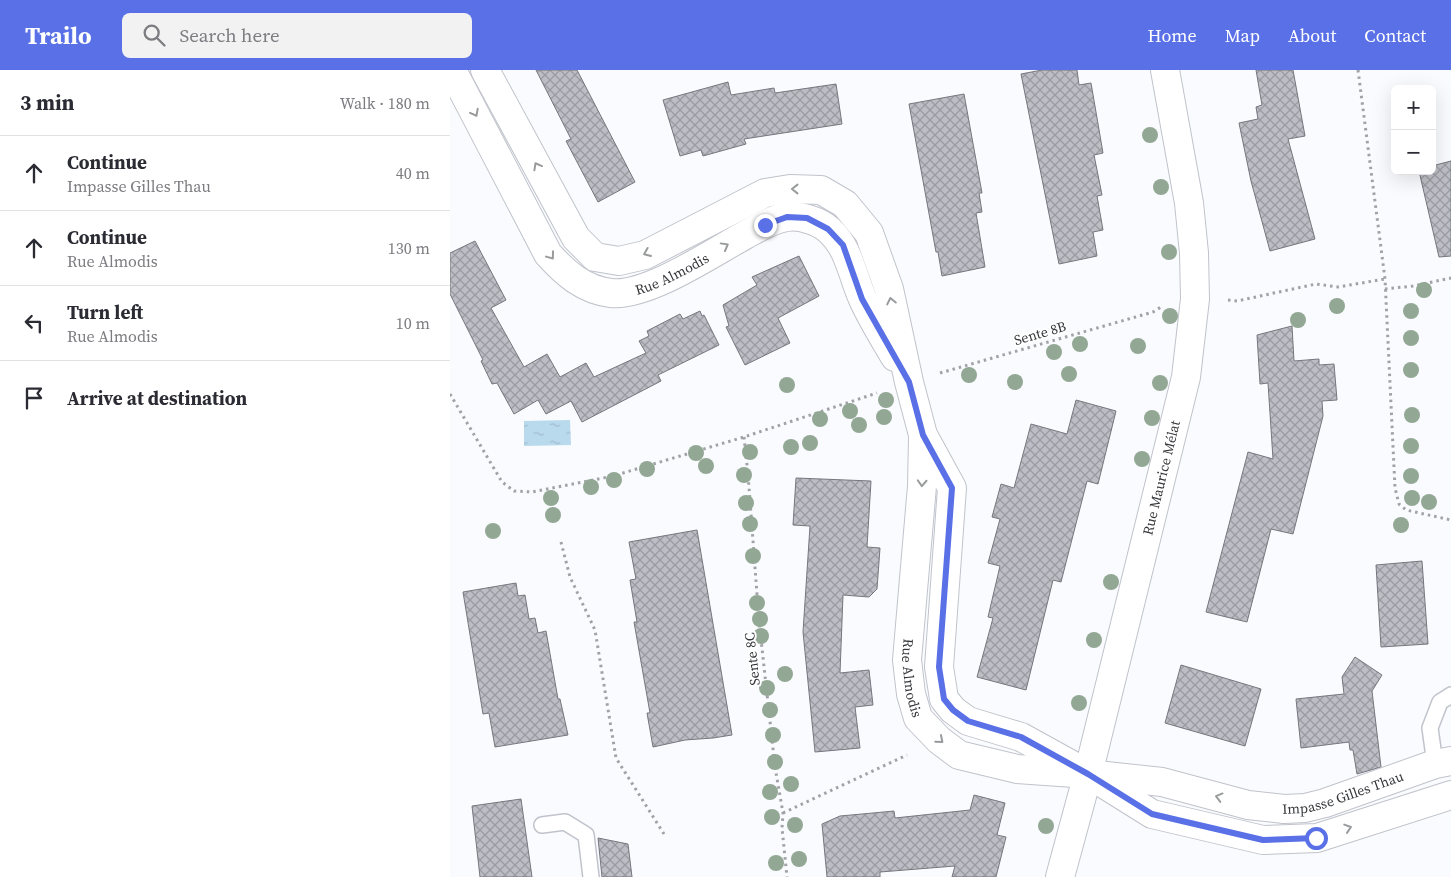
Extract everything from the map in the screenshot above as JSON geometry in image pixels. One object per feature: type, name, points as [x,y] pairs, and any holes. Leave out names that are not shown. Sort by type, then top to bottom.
[{"type":"street","name":"Rue Almodis","points":[[452,70],[548,254],[564,272],[586,287],[612,293],[638,291],[659,283],[765,225],[787,217],[807,218],[828,229],[843,245],[862,299],[909,382]]},
{"type":"street","name":"Rue Almodis","points":[[484,70],[576,238],[595,257],[619,261],[645,255],[765,193],[790,189],[821,190],[845,204],[869,233],[889,289],[909,382],[923,435],[952,488],[939,667],[944,699],[953,710],[968,721],[1021,737],[1088,774]]},
{"type":"street","name":"Rue Maurice Mélat","points":[[1060,877],[1088,774],[1186,377],[1195,299],[1194,253],[1189,203],[1165,70]]},
{"type":"street","name":"Rue Almodis","points":[[923,435],[922,486],[907,660],[911,694],[918,718],[939,740],[959,755],[1017,769],[1088,774]]},
{"type":"street","name":"Impasse Gilles Thau","points":[[1088,774],[1162,782],[1248,805],[1284,809],[1305,808],[1325,803],[1443,763]]},
{"type":"street","points":[[1088,774],[1152,814],[1263,840],[1316,838],[1451,794]]},
{"type":"street","points":[[1240,834],[1248,805]]},
{"type":"lane","name":"Impasse Gilles Thau","points":[[1443,763],[1430,728],[1440,702],[1451,695]]},
{"type":"lane","points":[[542,825],[565,822],[586,834],[591,877]]},
{"type":"path","points":[[1358,70],[1385,289],[1395,488],[1398,504],[1406,510],[1451,520]]},
{"type":"path","points":[[1385,289],[1413,286],[1451,278]]},
{"type":"path","points":[[1222,300],[1236,301],[1316,284],[1338,287],[1384,279]]},
{"type":"path","name":"Sente 8B","points":[[909,382],[1153,312],[1167,303]]},
{"type":"path","points":[[451,396],[502,482],[514,491],[532,492],[613,476],[744,437],[909,382]]},
{"type":"path","name":"Sente 8C","points":[[744,437],[759,621],[775,767],[783,813],[782,828],[787,877]]},
{"type":"path","points":[[561,542],[570,577],[595,630],[616,758],[664,834]]},
{"type":"path","points":[[783,813],[939,740]]},
{"type":"water","points":[[570,420],[571,445],[524,446],[524,421]]},
{"type":"building","points":[[536,70],[577,70],[635,182],[598,202],[566,141],[571,139]]},
{"type":"building","points":[[1042,70],[1077,70],[1079,85],[1091,83],[1103,153],[1094,155],[1102,195],[1097,196],[1103,230],[1093,232],[1097,256],[1059,264],[1021,74]]},
{"type":"building","points":[[1256,70],[1293,70],[1305,136],[1288,139],[1315,239],[1270,251],[1251,181],[1239,123],[1258,119],[1256,107],[1262,105]]},
{"type":"building","points":[[728,82],[731,95],[774,88],[775,93],[836,84],[842,124],[744,139],[746,144],[703,156],[701,150],[680,156],[663,100]]},
{"type":"building","points":[[964,94],[982,193],[979,193],[982,212],[976,213],[985,267],[942,276],[909,104]]},
{"type":"building","points":[[1451,161],[1451,256],[1439,257],[1420,175],[1436,175],[1436,165]]},
{"type":"building","points":[[475,241],[506,300],[491,308],[524,367],[547,354],[560,377],[586,363],[594,377],[646,353],[639,341],[649,336],[647,331],[680,314],[683,319],[700,311],[702,316],[704,315],[719,345],[658,375],[661,381],[582,422],[571,401],[546,414],[538,400],[514,414],[497,383],[492,384],[481,361],[483,360],[450,294],[450,253]]},
{"type":"building","points":[[799,256],[819,296],[778,318],[790,343],[745,365],[726,327],[729,326],[723,305],[757,285],[752,277]]},
{"type":"building","points":[[1292,326],[1294,361],[1319,359],[1319,365],[1334,364],[1337,400],[1322,401],[1323,416],[1293,534],[1271,529],[1247,622],[1206,612],[1248,452],[1273,459],[1268,383],[1260,384],[1257,335]]},
{"type":"building","points":[[1076,400],[1116,411],[1098,484],[1087,481],[1061,582],[1053,580],[1026,690],[977,677],[993,618],[988,617],[1000,566],[988,563],[1000,519],[992,517],[1001,484],[1014,488],[1031,424],[1067,434]]},
{"type":"building","points":[[796,478],[871,481],[867,547],[880,548],[877,589],[869,597],[843,595],[840,673],[869,670],[873,705],[855,707],[860,748],[815,752],[803,632],[810,526],[793,525]]},
{"type":"building","points":[[697,530],[732,735],[685,740],[653,747],[647,713],[650,713],[634,622],[637,622],[630,580],[636,579],[629,542]]},
{"type":"building","points":[[1422,561],[1428,644],[1381,647],[1376,565]]},
{"type":"building","points":[[516,583],[518,596],[525,595],[529,619],[535,618],[538,633],[546,631],[558,699],[560,699],[568,735],[495,747],[489,713],[483,714],[463,592]]},
{"type":"building","points":[[1355,657],[1382,675],[1372,691],[1381,767],[1357,774],[1353,750],[1350,750],[1349,742],[1301,748],[1296,699],[1344,694],[1342,677]]},
{"type":"building","points":[[1181,665],[1261,689],[1245,746],[1165,723]]},
{"type":"building","points":[[974,795],[1005,803],[997,835],[1006,837],[996,877],[952,877],[955,866],[880,872],[880,877],[827,877],[822,824],[840,816],[894,811],[895,818],[970,810]]},
{"type":"building","points":[[521,799],[532,877],[480,877],[472,806]]},
{"type":"building","points":[[598,838],[628,844],[632,877],[602,877]]},
{"type":"route","points":[[765,225],[787,217],[807,218],[828,229],[843,245],[862,299],[909,382],[923,435],[952,488],[939,667],[944,699],[953,710],[968,721],[1021,737],[1088,774],[1152,814],[1263,840],[1316,838]]}]
